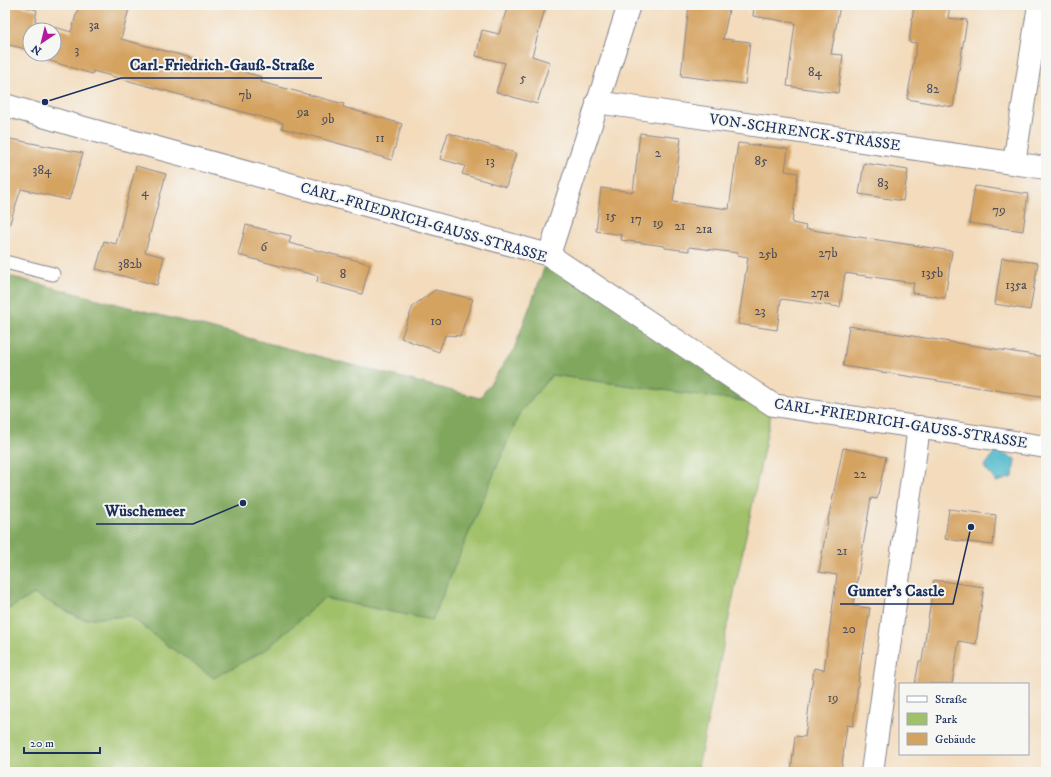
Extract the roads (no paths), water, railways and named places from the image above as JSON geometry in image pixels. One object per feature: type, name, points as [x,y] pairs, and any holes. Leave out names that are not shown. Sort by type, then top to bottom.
[{"type":"street","points":[[549,255],[629,5]]},
{"type":"street","points":[[1014,163],[1039,5]]},
{"type":"street","name":"VON-SCHRENCK-STRASSE","points":[[597,102],[1046,168]]},
{"type":"street","name":"CARL-FRIEDRICH-GAUSS-STRASSE","points":[[5,105],[549,255],[773,405],[1046,447]]},
{"type":"street","points":[[872,772],[920,427]]},
{"type":"lane","points":[[5,262],[53,274]]},
{"type":"water","points":[[996,451],[1015,459],[1013,477],[996,482],[984,467]]},
{"type":"place","name":"Carl-Friedrich-Gauß-Straße","points":[[45,102]]},
{"type":"place","name":"Wüschemeer","points":[[243,503]]},
{"type":"place","name":"Gunter's Castle","points":[[971,527]]}]
